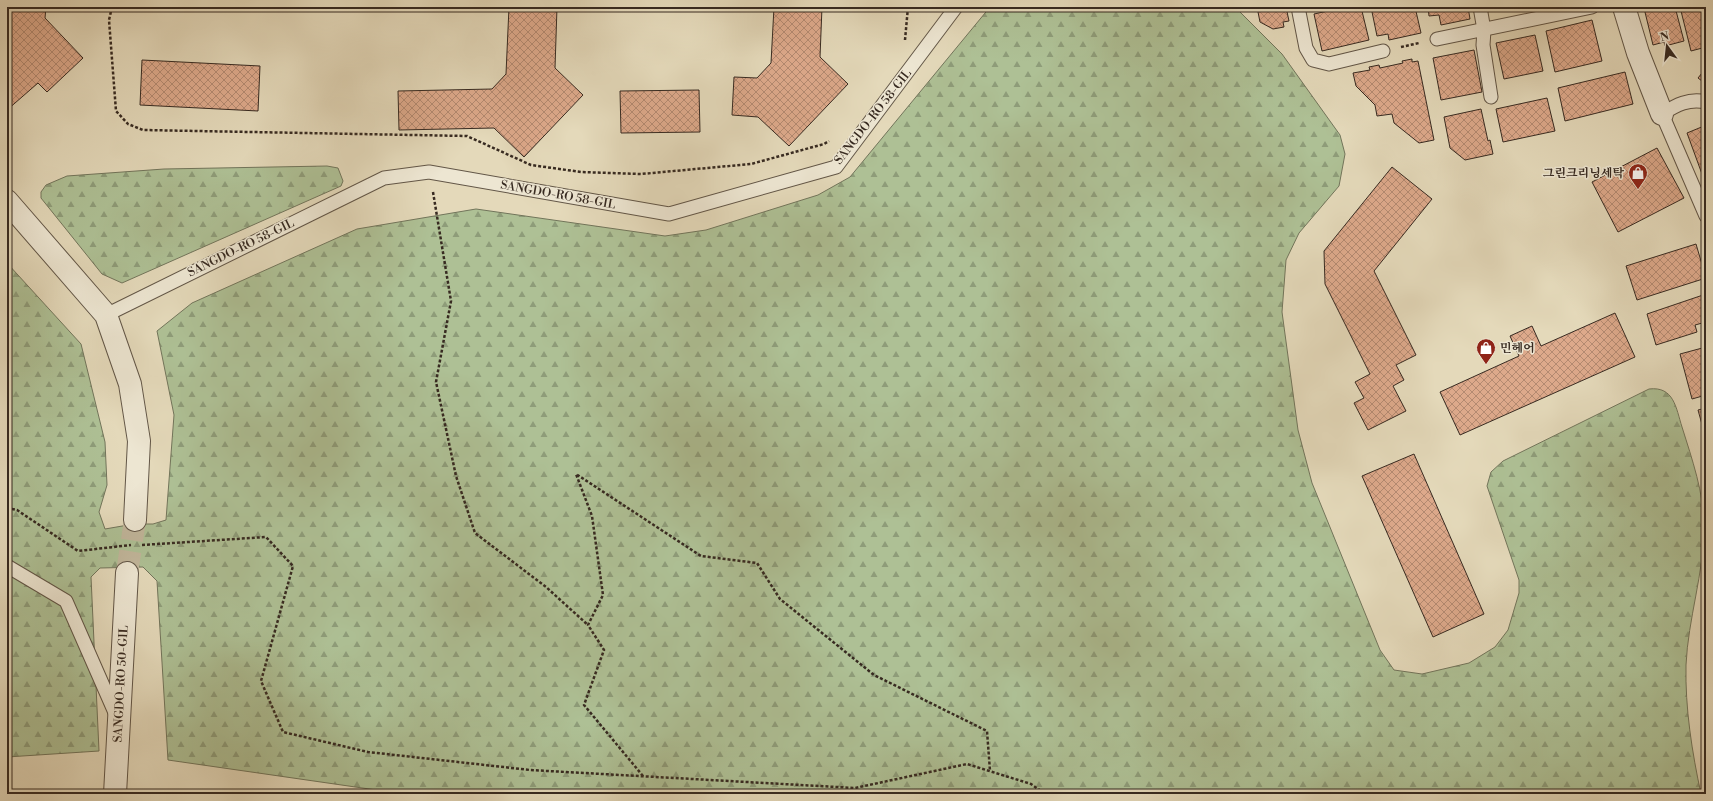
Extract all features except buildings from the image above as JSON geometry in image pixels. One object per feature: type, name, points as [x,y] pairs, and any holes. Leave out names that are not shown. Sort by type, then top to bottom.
[{"type":"street","points":[[1624,7],[1638,53],[1662,114]]},
{"type":"street","points":[[7,201],[106,315],[130,384],[138,434],[135,520]]},
{"type":"street","name":"SANGDO-RO 50-GIL","points":[[115,794],[127,573]]},
{"type":"lane","name":"SANGDO-RO 58-GIL","points":[[106,315],[384,178],[429,172],[669,214],[836,167],[956,7]]},
{"type":"lane","points":[[1298,7],[1306,48],[1313,60],[1329,64],[1382,51]]},
{"type":"lane","points":[[1480,7],[1484,30],[1483,45],[1492,97]]},
{"type":"lane","points":[[1437,39],[1592,7]]},
{"type":"lane","points":[[1706,102],[1696,100],[1685,102],[1662,114],[1706,216]]},
{"type":"lane","points":[[7,566],[66,601],[120,722]]},
{"type":"path","points":[[112,7],[109,20],[116,111],[128,124],[143,130],[467,136],[531,165],[581,172],[640,174],[751,164],[824,144],[835,136]]},
{"type":"path","points":[[905,43],[908,7]]},
{"type":"path","points":[[1382,51],[1437,39]]},
{"type":"path","points":[[429,172],[451,301],[436,382],[456,476],[476,533],[546,587],[588,625],[604,650],[584,705],[643,776]]},
{"type":"path","points":[[588,625],[603,595],[592,516],[576,474],[701,556],[757,563],[780,599],[874,675],[987,731],[990,771]]},
{"type":"path","points":[[7,508],[18,510],[78,551],[130,545],[266,537],[293,566],[261,681],[282,732],[368,752],[530,770],[855,788],[967,764],[1031,784],[1045,794]]},
{"type":"green space","points":[[990,7],[1235,7],[1282,54],[1340,135],[1345,154],[1339,186],[1299,233],[1286,260],[1282,312],[1298,430],[1312,483],[1380,650],[1394,670],[1422,674],[1469,663],[1495,647],[1508,630],[1519,593],[1519,580],[1487,486],[1491,472],[1503,461],[1649,389],[1664,391],[1669,395],[1676,406],[1693,464],[1700,489],[1703,514],[1704,527],[1701,562],[1687,648],[1686,665],[1690,730],[1701,794],[404,794],[168,760],[157,581],[143,567],[100,568],[91,577],[99,751],[7,757],[7,263],[81,344],[105,442],[107,485],[99,512],[105,529],[134,524],[153,524],[166,520],[174,415],[157,331],[192,303],[357,229],[476,209],[665,236],[706,230],[818,195],[850,177]]},
{"type":"green space","points":[[327,166],[338,168],[343,181],[341,186],[122,283],[102,274],[41,198],[41,192],[46,185],[67,176],[164,169]]},
{"type":"tunnel","points":[[127,573],[135,520]]},
{"type":"place","name":"그린크리닝세탁","points":[[1638,190]]},
{"type":"place","name":"민헤어","points":[[1486,365]]}]
